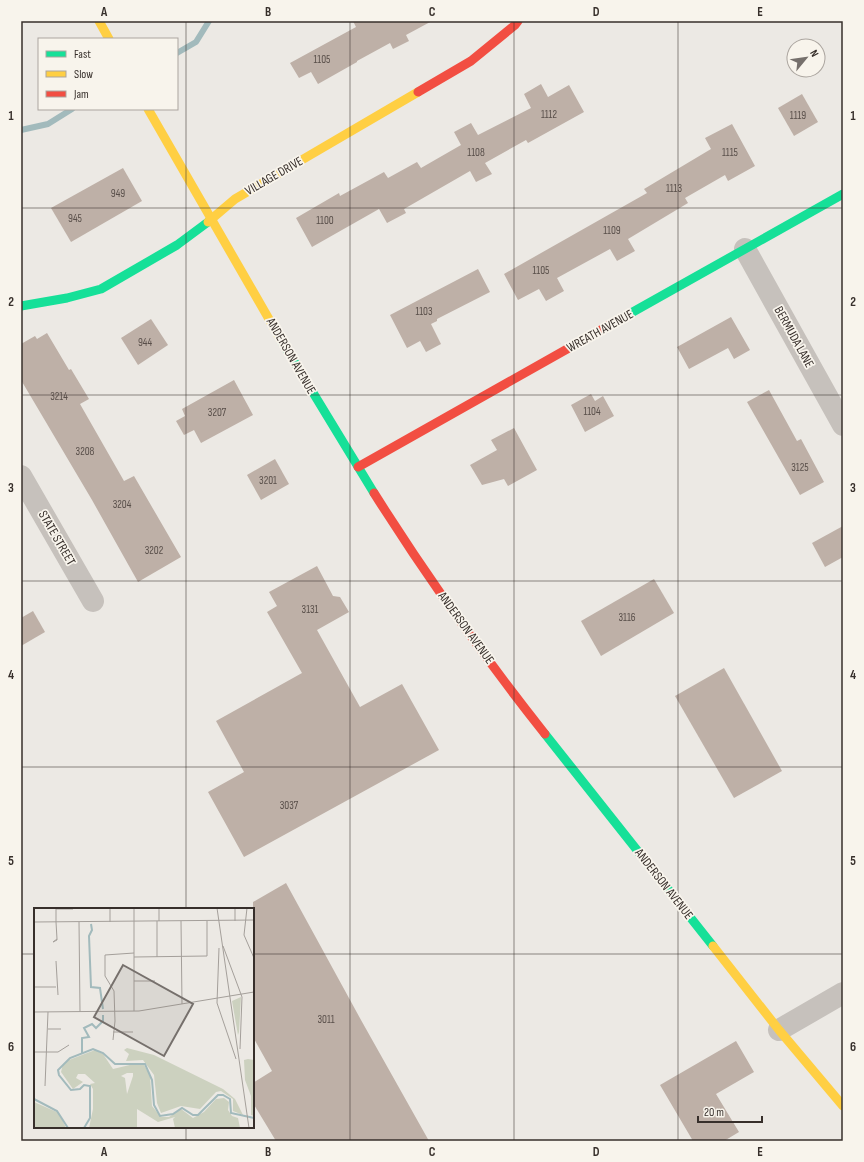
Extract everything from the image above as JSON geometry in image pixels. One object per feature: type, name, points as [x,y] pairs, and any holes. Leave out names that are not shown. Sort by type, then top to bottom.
[{"type":"main road","points":[[99,21],[108,38]]},
{"type":"main road","name":"VILLAGE DRIVE","points":[[21,306],[66,298],[101,289],[177,245],[211,220],[235,199],[471,61],[518,21]]},
{"type":"main road","name":"ANDERSON AVENUE","points":[[149,110],[211,220],[338,436],[397,530],[506,684],[779,1030],[843,1106]]},
{"type":"main road","name":"WREATH AVENUE","points":[[358,467],[843,194]]},
{"type":"street","name":"BERMUDA LANE","points":[[745,249],[843,425]]},
{"type":"street","name":"STATE STREET","points":[[21,476],[93,601]]},
{"type":"street","points":[[779,1030],[843,993]]},
{"type":"building","points":[[353,21],[432,21],[406,35],[409,41],[393,49],[390,43],[318,84],[311,72],[299,78],[290,63],[356,27]]},
{"type":"building","points":[[541,84],[548,97],[569,85],[584,112],[528,143],[526,140],[485,163],[492,174],[476,182],[470,171],[404,209],[406,213],[387,223],[379,209],[312,247],[296,218],[339,193],[340,196],[384,172],[388,178],[417,162],[421,168],[461,145],[454,132],[471,123],[478,135],[531,108],[524,94]]},
{"type":"building","points":[[802,94],[818,122],[794,136],[778,108]]},
{"type":"building","points":[[732,124],[755,166],[728,181],[725,175],[685,198],[688,203],[628,239],[635,251],[617,261],[610,249],[557,278],[564,291],[546,301],[539,289],[518,300],[504,274],[647,193],[644,189],[711,149],[705,138]]},
{"type":"building","points":[[123,168],[142,201],[71,242],[51,208]]},
{"type":"building","points":[[478,269],[490,292],[437,319],[437,321],[431,324],[441,344],[426,352],[420,341],[407,348],[390,315]]},
{"type":"building","points":[[731,317],[750,350],[734,359],[728,348],[689,369],[677,347]]},
{"type":"building","points":[[151,319],[168,345],[138,365],[121,338]]},
{"type":"building","points":[[47,333],[69,370],[71,369],[89,399],[80,404],[124,481],[134,476],[181,557],[138,582],[92,500],[21,380],[21,344],[35,336],[37,339]]},
{"type":"building","points":[[234,380],[253,415],[201,443],[194,430],[184,435],[176,421],[185,416],[182,409]]},
{"type":"building","points":[[769,390],[797,441],[801,439],[824,482],[800,495],[747,402]]},
{"type":"building","points":[[591,394],[595,401],[603,396],[614,416],[585,432],[571,405]]},
{"type":"building","points":[[514,428],[537,470],[508,486],[504,479],[482,485],[470,465],[497,450],[491,440]]},
{"type":"building","points":[[275,459],[289,484],[261,500],[247,475]]},
{"type":"building","points":[[843,526],[843,557],[825,567],[812,543]]},
{"type":"building","points":[[317,566],[333,596],[340,597],[349,612],[317,630],[360,707],[402,684],[439,750],[244,857],[208,792],[244,772],[216,721],[302,673],[267,612],[277,606],[269,592]]},
{"type":"building","points":[[654,579],[674,613],[601,656],[581,621]]},
{"type":"building","points":[[33,611],[45,632],[21,646],[21,618]]},
{"type":"building","points":[[724,668],[782,771],[734,798],[675,696]]},
{"type":"building","points":[[286,883],[429,1141],[276,1141],[254,1105],[254,1082],[272,1071],[254,1039],[253,902]]},
{"type":"building","points":[[736,1041],[754,1072],[716,1094],[739,1132],[724,1141],[693,1141],[660,1085]]},
{"type":"waterway","points":[[178,52],[196,42],[209,21]]},
{"type":"waterway","points":[[21,130],[48,124],[70,110]]},
{"type":"traffic: fast","points":[[615,322],[843,194]]},
{"type":"traffic: fast","points":[[21,306],[67,298],[101,289],[177,245],[208,222]]},
{"type":"traffic: fast","points":[[281,340],[374,493]]},
{"type":"traffic: fast","points":[[545,734],[713,946]]},
{"type":"traffic: slow","points":[[99,21],[108,38]]},
{"type":"traffic: slow","points":[[208,222],[235,199],[418,92]]},
{"type":"traffic: slow","points":[[149,110],[281,340]]},
{"type":"traffic: slow","points":[[713,946],[779,1030],[843,1106]]},
{"type":"traffic: jam","points":[[418,92],[471,61],[518,21]]},
{"type":"traffic: jam","points":[[358,467],[615,322]]},
{"type":"traffic: jam","points":[[374,493],[456,616],[545,734]]}]
